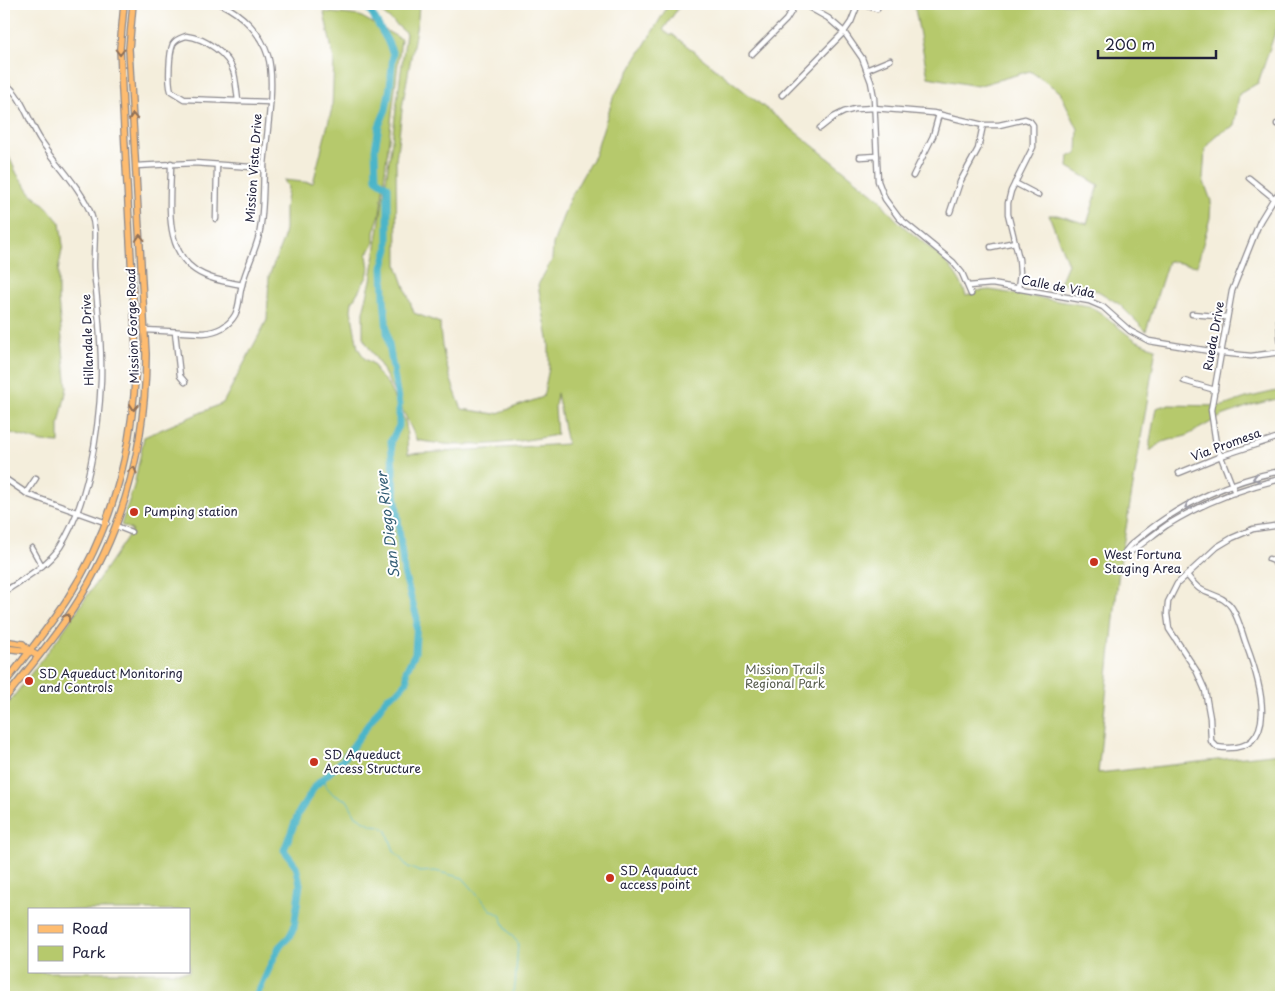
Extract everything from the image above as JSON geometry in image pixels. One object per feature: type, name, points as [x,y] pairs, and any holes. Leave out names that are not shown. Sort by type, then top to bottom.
[{"type":"main road","name":"Mission Gorge Road","points":[[4,684],[67,600],[88,562],[106,523],[118,488],[133,419],[136,384],[135,322],[120,72],[124,4]]},
{"type":"main road","name":"Mission Gorge Road","points":[[4,700],[75,605],[96,568],[116,526],[137,453],[143,420],[146,383],[145,330],[129,49],[134,4]]},
{"type":"main road","points":[[4,641],[24,644],[29,651]]},
{"type":"main road","points":[[4,648],[29,651],[38,656]]},
{"type":"street","name":"Mission Vista Drive","points":[[145,330],[203,333],[221,329],[235,316],[242,285],[259,235],[270,66],[264,44],[253,28],[245,20],[221,4]]},
{"type":"street","points":[[752,54],[786,20],[796,4]]},
{"type":"street","points":[[802,4],[828,18],[844,32],[862,58],[872,90],[878,180],[884,199],[900,218],[953,262],[962,273],[971,294]]},
{"type":"street","points":[[782,95],[844,32],[860,4],[876,9]]},
{"type":"street","points":[[238,101],[234,72],[228,61],[217,49],[196,37],[186,36],[178,39],[173,44],[170,76],[171,91],[184,99],[238,101],[269,102]]},
{"type":"street","points":[[866,70],[890,60]]},
{"type":"street","name":"Hillandale Drive","points":[[4,83],[19,98],[35,133],[81,195],[91,214],[96,239],[94,260],[100,335],[101,380],[90,468],[77,512],[60,547],[42,566],[4,592]]},
{"type":"street","points":[[820,128],[844,112],[855,109],[874,108],[939,114],[983,125],[999,125],[1025,119],[1030,121],[1033,125],[1033,147],[1011,191],[1008,203],[1008,214],[1020,273],[1018,289]]},
{"type":"street","points":[[913,176],[933,136],[939,114]]},
{"type":"street","points":[[950,212],[960,182],[978,149],[983,125]]},
{"type":"street","points":[[860,158],[877,156]]},
{"type":"street","points":[[171,163],[171,229],[177,248],[187,263],[202,275],[242,285]]},
{"type":"street","points":[[136,166],[194,163],[264,168]]},
{"type":"street","points":[[216,219],[217,166]]},
{"type":"street","points":[[1249,178],[1281,204]]},
{"type":"street","points":[[1015,183],[1038,195]]},
{"type":"street","name":"Rueda Drive","points":[[1235,493],[1216,444],[1211,410],[1232,291],[1260,221],[1274,198],[1281,191]]},
{"type":"street","points":[[991,247],[1015,242]]},
{"type":"street","name":"Calle de Vida","points":[[968,286],[992,284],[1089,301],[1103,307],[1130,331],[1149,341],[1251,356],[1281,350]]},
{"type":"street","points":[[1281,309],[1279,320],[1281,350]]},
{"type":"street","points":[[1192,314],[1226,317]]},
{"type":"street","points":[[175,332],[180,376],[185,382]]},
{"type":"street","points":[[1184,382],[1215,390]]},
{"type":"street","name":"Via Promesa","points":[[1179,473],[1221,456],[1279,437]]},
{"type":"street","points":[[1281,471],[1232,485],[1189,504],[1165,519],[1127,548],[1123,556],[1185,515],[1235,493],[1281,479]]},
{"type":"street","points":[[26,493],[36,478]]},
{"type":"street","points":[[4,479],[26,493],[106,523]]},
{"type":"street","points":[[1187,575],[1200,590],[1221,598],[1232,608],[1255,668],[1260,692],[1262,720],[1257,734],[1252,741],[1242,747],[1215,747],[1211,741],[1209,707],[1205,690],[1196,670],[1169,629],[1168,602],[1177,584],[1218,547],[1232,538],[1253,529],[1281,524]]},
{"type":"street","points":[[116,526],[131,532]]},
{"type":"street","points":[[32,548],[42,566]]},
{"type":"street","points":[[1269,559],[1274,561],[1281,574]]},
{"type":"green space","name":"Mission Trails Regional Park","points":[[382,4],[419,4],[403,102],[396,160],[397,265],[414,313],[440,323],[440,333],[447,366],[462,409],[495,414],[543,397],[549,368],[549,344],[538,285],[552,260],[553,244],[569,200],[595,154],[613,98],[669,4],[681,4],[663,30],[671,36],[672,34],[880,199],[901,224],[951,268],[960,281],[966,296],[976,293],[976,291],[990,290],[1089,306],[1137,341],[1156,348],[1119,570],[1098,773],[1281,753],[1281,997],[4,997],[4,709],[59,637],[132,530],[121,525],[134,486],[144,437],[223,403],[267,320],[269,276],[283,240],[285,229],[288,187],[284,180],[313,183],[332,108],[334,60],[324,12],[360,16],[401,39],[380,214],[374,232],[374,243],[367,255],[369,268],[367,277],[352,302],[351,310],[358,348],[365,359],[372,363],[376,372],[387,383],[406,423],[408,454],[567,444],[557,393],[555,407],[557,435],[505,443],[470,445],[452,445],[417,440],[382,368],[363,338],[363,312],[371,280],[406,33],[379,10]]},
{"type":"green space","points":[[914,4],[1281,4],[1277,27],[1258,83],[1239,94],[1234,126],[1216,135],[1205,150],[1203,179],[1211,201],[1210,218],[1197,266],[1168,261],[1146,331],[1119,304],[1098,291],[1060,283],[1068,264],[1049,215],[1057,215],[1087,224],[1099,185],[1068,167],[1069,156],[1077,154],[1078,129],[1060,92],[1030,71],[977,86],[928,77]]},
{"type":"green space","points":[[4,146],[17,174],[31,193],[47,207],[60,223],[63,245],[58,271],[58,300],[67,388],[59,424],[59,443],[42,442],[4,431]]},
{"type":"green space","points":[[1281,390],[1281,397],[1277,399],[1252,405],[1222,416],[1186,436],[1162,442],[1150,451],[1156,408],[1166,405],[1223,406],[1246,398]]},
{"type":"waterway","name":"San Diego River","points":[[254,997],[258,993],[279,947],[289,937],[294,928],[300,884],[296,866],[284,850],[299,812],[314,787],[343,760],[387,698],[398,691],[407,681],[406,671],[415,653],[417,618],[404,573],[391,441],[399,426],[399,405],[387,332],[384,298],[383,266],[388,249],[388,187],[376,179],[375,149],[379,126],[386,109],[393,54],[369,9],[369,4]]},
{"type":"waterway","points":[[325,778],[326,786],[334,795],[347,800],[356,816],[372,825],[381,826],[387,831],[394,851],[408,867],[420,872],[435,871],[463,878],[491,910],[500,915],[507,930],[518,943],[515,986],[510,997]]},
{"type":"place","name":"Pumping station","points":[[134,512]]},
{"type":"place","name":"West Fortuna Staging Area","points":[[1094,562]]},
{"type":"place","name":"SD Aqueduct Monitoring and Controls","points":[[29,681]]},
{"type":"place","name":"SD Aqueduct Access Structure","points":[[314,762]]},
{"type":"place","name":"SD Aquaduct access point","points":[[610,878]]}]
